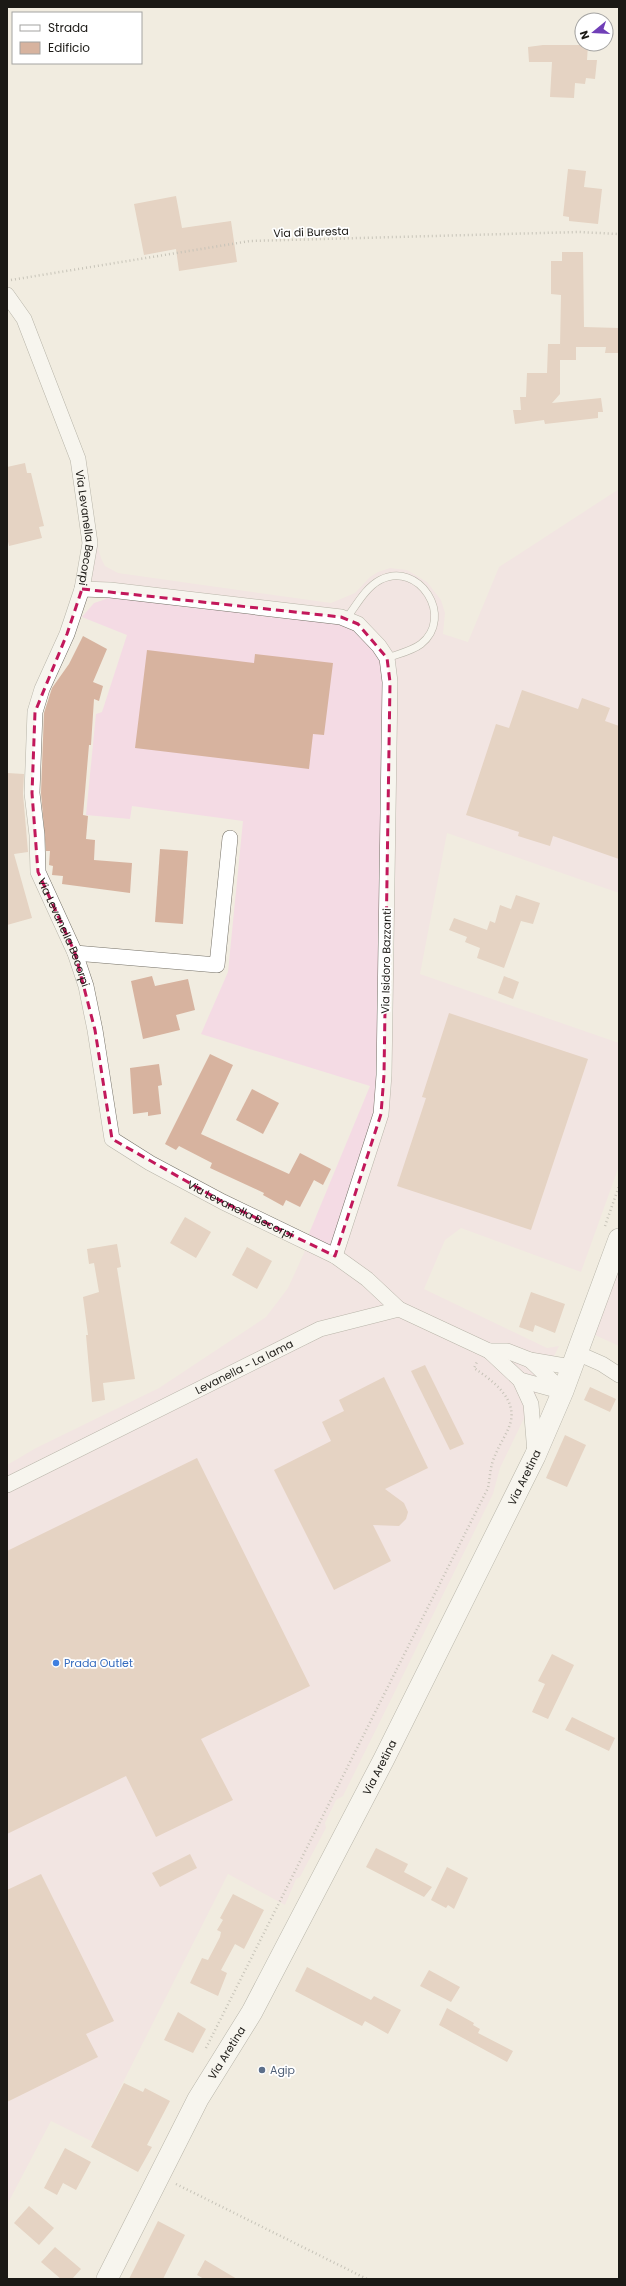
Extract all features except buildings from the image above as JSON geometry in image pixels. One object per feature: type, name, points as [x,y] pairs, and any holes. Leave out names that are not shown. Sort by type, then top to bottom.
[{"type":"street","name":"Via Levanella Becorpi","points":[[7,295],[24,319],[78,459],[90,543],[82,588],[67,634],[42,689],[35,712],[32,793],[37,836],[38,872],[75,953],[86,986],[95,1030],[112,1139],[150,1163],[223,1202],[335,1256],[367,1279],[399,1309]]},
{"type":"street","points":[[82,588],[341,617],[358,624],[379,646],[387,658]]},
{"type":"street","name":"Via Isidoro Bazzanti","points":[[335,1256],[381,1114],[383,1090],[390,682],[387,658]]},
{"type":"street","points":[[75,953],[217,965],[230,838]]},
{"type":"street","name":"Via Aretina","points":[[107,2279],[198,2099],[252,2012],[384,1759],[535,1456],[563,1392],[612,1234]]},
{"type":"street","points":[[399,1309],[486,1350],[520,1380],[531,1404],[535,1456]]},
{"type":"street","name":"Levanella - La lama","points":[[7,1485],[320,1329],[399,1309]]},
{"type":"street","points":[[486,1350],[507,1351],[530,1360],[574,1360],[602,1364],[619,1375]]},
{"type":"street","points":[[530,1360],[563,1392]]},
{"type":"street","points":[[520,1380],[563,1392]]},
{"type":"lane","points":[[346,619],[366,592],[381,579],[400,576],[410,578],[426,590],[434,608],[435,618],[428,636],[412,649],[387,658]]},
{"type":"path","name":"Via di Buresta","points":[[7,280],[250,242],[579,232],[619,234]]},
{"type":"path","points":[[612,1234],[619,1186]]},
{"type":"path","points":[[203,2052],[488,1488],[493,1459],[510,1425],[512,1410],[506,1396],[495,1382],[474,1368],[486,1350]]},
{"type":"path","points":[[159,2176],[367,2279]]},
{"type":"highlighted area","points":[[82,589],[341,617],[358,624],[387,658],[390,682],[384,1075],[381,1114],[335,1256],[223,1202],[112,1139],[95,1030],[75,953],[38,872],[32,793],[35,712],[67,634]]},
{"type":"shaded area","points":[[619,489],[619,893],[447,833],[420,974],[619,1043],[619,1166],[581,1272],[461,1228],[445,1240],[424,1289],[547,1348],[559,1346],[500,1468],[493,1494],[343,1796],[336,1800],[325,1823],[326,1828],[300,1877],[296,1879],[285,1905],[228,1874],[93,2142],[51,2121],[7,2205],[7,1465],[36,1448],[159,1388],[266,1317],[288,1288],[304,1253],[310,1231],[370,1086],[201,1034],[228,972],[243,821],[132,806],[130,819],[86,815],[96,714],[102,712],[127,635],[82,617],[94,603],[106,599],[92,580],[94,533],[101,558],[105,566],[118,573],[331,603],[355,593],[370,577],[378,572],[390,568],[407,570],[427,582],[441,600],[445,613],[443,634],[468,642],[499,567]]},
{"type":"shaded area","points":[[619,1267],[619,1346],[595,1335]]},
{"type":"place","name":"Prada Outlet","points":[[56,1663]]},
{"type":"place","name":"Agip","points":[[262,2070]]}]
